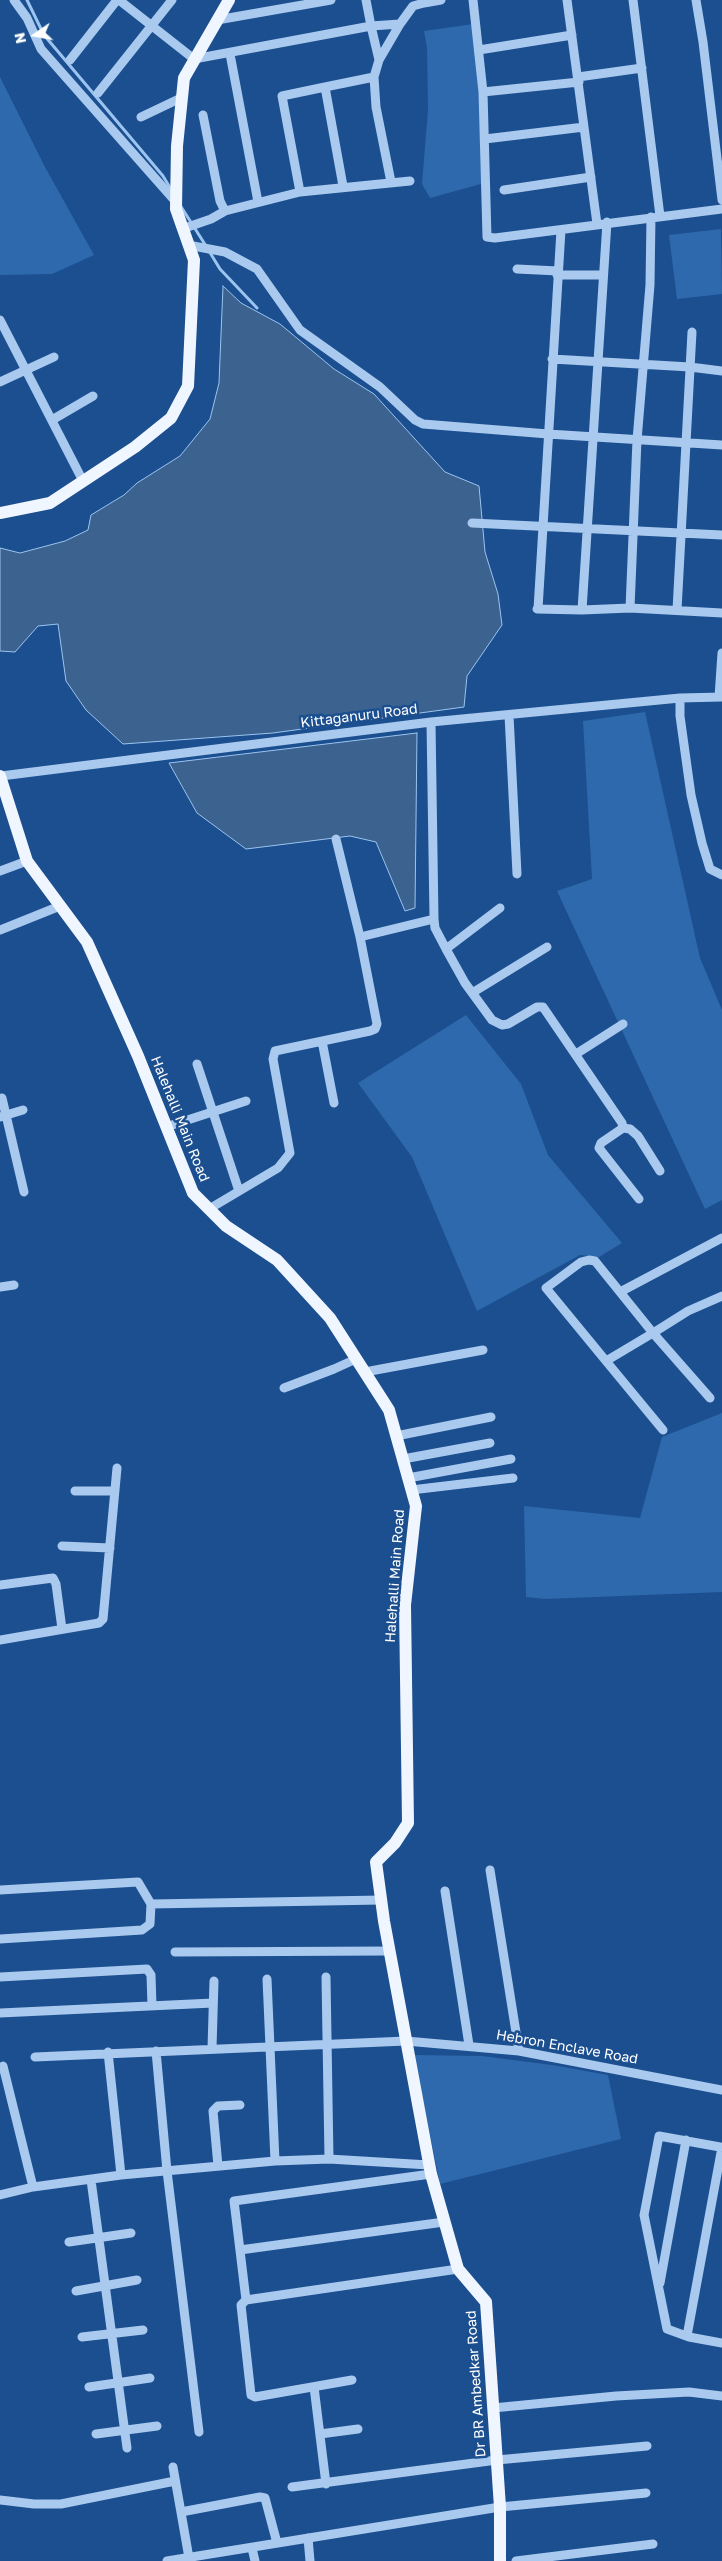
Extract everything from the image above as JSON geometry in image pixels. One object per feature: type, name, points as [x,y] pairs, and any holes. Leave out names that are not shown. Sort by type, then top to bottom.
[{"type":"main road","points":[[0,513],[50,503],[135,447],[171,418],[188,386],[194,260],[176,209],[177,146],[184,78],[230,0]]},
{"type":"main road","name":"Halehalli Main Road","points":[[1,776],[27,861],[86,942],[138,1056],[193,1193],[226,1226],[277,1260],[330,1318],[390,1410],[416,1506],[405,1614],[408,1823],[396,1843],[376,1862],[406,2041]]},
{"type":"main road","name":"Dr BR Ambedkar Road","points":[[406,2041],[430,2170],[458,2269],[486,2302],[500,2507],[500,2561]]},
{"type":"street","points":[[14,0],[27,18],[41,49],[176,202]]},
{"type":"street","points":[[70,60],[118,0],[194,60],[371,26],[400,24]]},
{"type":"street","points":[[98,93],[172,0]]},
{"type":"street","points":[[217,20],[331,0]]},
{"type":"street","points":[[366,0],[379,60]]},
{"type":"street","points":[[392,182],[376,107],[374,76],[379,60],[413,6],[423,1],[442,0]]},
{"type":"street","points":[[473,0],[483,92],[487,237],[495,238],[606,222],[722,209]]},
{"type":"street","points":[[567,0],[597,224]]},
{"type":"street","points":[[630,608],[637,440],[656,216],[642,68],[633,0]]},
{"type":"street","points":[[696,0],[703,42],[722,200]]},
{"type":"street","points":[[479,50],[572,35]]},
{"type":"street","points":[[230,54],[258,202]]},
{"type":"street","points":[[483,92],[642,68]]},
{"type":"street","points":[[300,192],[282,96],[374,76]]},
{"type":"street","points":[[325,87],[343,186]]},
{"type":"street","points":[[141,117],[183,97]]},
{"type":"street","points":[[203,115],[220,202],[225,211]]},
{"type":"street","points":[[485,139],[584,127]]},
{"type":"street","points":[[504,190],[591,177]]},
{"type":"street","points":[[182,229],[211,219],[225,211],[300,192],[410,180]]},
{"type":"street","points":[[582,610],[606,222]]},
{"type":"street","points":[[561,230],[538,609],[630,608],[722,613]]},
{"type":"street","points":[[188,245],[225,252],[257,269],[300,330],[380,387],[415,420],[423,424],[637,440],[722,444]]},
{"type":"street","points":[[517,269],[603,275]]},
{"type":"street","points":[[0,320],[83,481]]},
{"type":"street","points":[[677,610],[692,332]]},
{"type":"street","points":[[0,382],[54,357]]},
{"type":"street","points":[[552,359],[598,361],[643,366],[690,367],[722,371]]},
{"type":"street","points":[[52,420],[93,396]]},
{"type":"street","points":[[472,523],[722,535]]},
{"type":"street","points":[[720,697],[722,653]]},
{"type":"street","name":"Kittaganuru Road","points":[[1,776],[431,722],[680,698],[720,697]]},
{"type":"street","points":[[680,698],[691,796],[702,843],[710,869],[722,875]]},
{"type":"street","points":[[510,715],[517,874]]},
{"type":"street","points":[[431,722],[435,928],[472,993],[492,1020],[502,1025],[537,1007],[543,1007],[576,1054],[623,1128]]},
{"type":"street","points":[[209,1209],[278,1168],[290,1153],[273,1054],[280,1048],[370,1031],[375,1029],[377,1024],[360,937],[336,839]]},
{"type":"street","points":[[0,871],[27,861]]},
{"type":"street","points":[[0,930],[60,906]]},
{"type":"street","points":[[446,949],[500,908]]},
{"type":"street","points":[[360,937],[434,920]]},
{"type":"street","points":[[472,993],[547,946]]},
{"type":"street","points":[[576,1054],[623,1024]]},
{"type":"street","points":[[322,1041],[334,1103]]},
{"type":"street","points":[[198,1064],[239,1191]]},
{"type":"street","points":[[2,1098],[3,1116],[24,1192]]},
{"type":"street","points":[[166,1127],[246,1101]]},
{"type":"street","points":[[3,1116],[23,1110]]},
{"type":"street","points":[[639,1199],[599,1148],[601,1143],[623,1128],[630,1129],[638,1136],[660,1171]]},
{"type":"street","points":[[620,1292],[722,1238]]},
{"type":"street","points":[[663,1430],[546,1288],[581,1262],[595,1261],[653,1333],[710,1398]]},
{"type":"street","points":[[0,1287],[14,1285]]},
{"type":"street","points":[[606,1362],[688,1311],[722,1296]]},
{"type":"street","points":[[365,1372],[483,1350]]},
{"type":"street","points":[[284,1388],[334,1370],[356,1359]]},
{"type":"street","points":[[396,1436],[491,1417]]},
{"type":"street","points":[[403,1459],[490,1443]]},
{"type":"street","points":[[409,1484],[511,1459]]},
{"type":"street","points":[[0,1640],[99,1623],[103,1619],[117,1468]]},
{"type":"street","points":[[409,1484],[513,1478]]},
{"type":"street","points":[[75,1490],[115,1491]]},
{"type":"street","points":[[62,1546],[110,1548]]},
{"type":"street","points":[[0,1585],[53,1578],[62,1629]]},
{"type":"street","points":[[490,1870],[519,2051]]},
{"type":"street","points":[[0,1890],[138,1882],[151,1904],[150,1924],[142,1930],[0,1939]]},
{"type":"street","points":[[445,1891],[469,2045]]},
{"type":"street","points":[[151,1904],[382,1900]]},
{"type":"street","points":[[175,1952],[390,1951]]},
{"type":"street","points":[[0,1978],[146,1969],[151,1975],[152,2006]]},
{"type":"street","points":[[326,1977],[329,2044],[329,2159]]},
{"type":"street","points":[[267,1979],[274,2161]]},
{"type":"street","points":[[212,2048],[214,1981]]},
{"type":"street","points":[[0,2013],[213,2003]]},
{"type":"street","name":"Hebron Enclave Road","points":[[35,2057],[108,2052],[406,2041],[469,2045],[519,2051],[722,2090]]},
{"type":"street","points":[[156,2050],[167,2171],[199,2432]]},
{"type":"street","points":[[108,2052],[121,2175]]},
{"type":"street","points":[[2,2066],[34,2187]]},
{"type":"street","points":[[218,2166],[213,2111],[218,2106],[240,2105]]},
{"type":"street","points":[[687,2336],[721,2147],[658,2137],[644,2215],[667,2329],[687,2336],[722,2343]]},
{"type":"street","points":[[659,2289],[686,2140]]},
{"type":"street","points":[[0,2194],[34,2187],[121,2175],[274,2161],[329,2159],[430,2170]]},
{"type":"street","points":[[246,2300],[234,2201],[430,2170]]},
{"type":"street","points":[[91,2180],[127,2448]]},
{"type":"street","points":[[240,2250],[444,2222]]},
{"type":"street","points":[[69,2242],[130,2234]]},
{"type":"street","points":[[352,2380],[255,2397],[251,2395],[241,2305],[246,2300],[458,2269]]},
{"type":"street","points":[[76,2291],[137,2280]]},
{"type":"street","points":[[82,2337],[143,2330]]},
{"type":"street","points":[[89,2387],[150,2378]]},
{"type":"street","points":[[314,2387],[326,2484]]},
{"type":"street","points":[[493,2408],[616,2396],[689,2392],[722,2396]]},
{"type":"street","points":[[96,2434],[157,2426]]},
{"type":"street","points":[[320,2434],[358,2429]]},
{"type":"street","points":[[292,2487],[496,2460],[647,2446]]},
{"type":"street","points":[[172,2467],[189,2558]]},
{"type":"street","points":[[0,2500],[34,2504],[61,2504],[175,2481]]},
{"type":"street","points":[[167,2561],[500,2507],[646,2494]]},
{"type":"street","points":[[180,2512],[260,2496],[265,2498],[277,2543]]},
{"type":"street","points":[[308,2538],[310,2561]]},
{"type":"street","points":[[516,2561],[653,2544]]},
{"type":"street","points":[[252,2548],[254,2561]]},
{"type":"shaded area","points":[[473,24],[480,82],[481,184],[430,198],[422,184],[428,110],[427,48],[424,31]]},
{"type":"shaded area","points":[[0,77],[45,167],[94,255],[52,274],[0,275]]},
{"type":"shaded area","points":[[721,229],[722,294],[677,299],[669,235]]},
{"type":"shaded area","points":[[223,286],[241,303],[280,324],[334,369],[374,394],[445,472],[479,486],[485,552],[498,594],[502,625],[467,676],[464,707],[273,733],[123,744],[86,710],[66,681],[58,624],[38,626],[15,652],[0,651],[0,548],[20,553],[65,541],[88,530],[91,515],[124,495],[137,483],[180,456],[210,419],[219,383]]},
{"type":"shaded area","points":[[645,712],[700,958],[722,1010],[722,1200],[705,1209],[557,891],[592,879],[583,721]]},
{"type":"shaded area","points":[[417,733],[415,908],[405,911],[376,842],[350,836],[246,849],[197,813],[169,763]]},
{"type":"shaded area","points":[[466,1015],[521,1084],[548,1155],[622,1243],[599,1257],[580,1255],[477,1311],[412,1157],[358,1083]]},
{"type":"shaded area","points":[[722,1413],[722,1592],[545,1599],[526,1597],[524,1506],[640,1518],[662,1437]]},
{"type":"shaded area","points":[[414,2055],[482,2056],[552,2065],[608,2075],[621,2139],[440,2184]]},
{"type":"waterway","points":[[27,0],[44,35],[163,176],[172,191]]},
{"type":"waterway","points":[[180,205],[206,246]]},
{"type":"waterway","points":[[209,251],[220,269],[257,308]]}]
